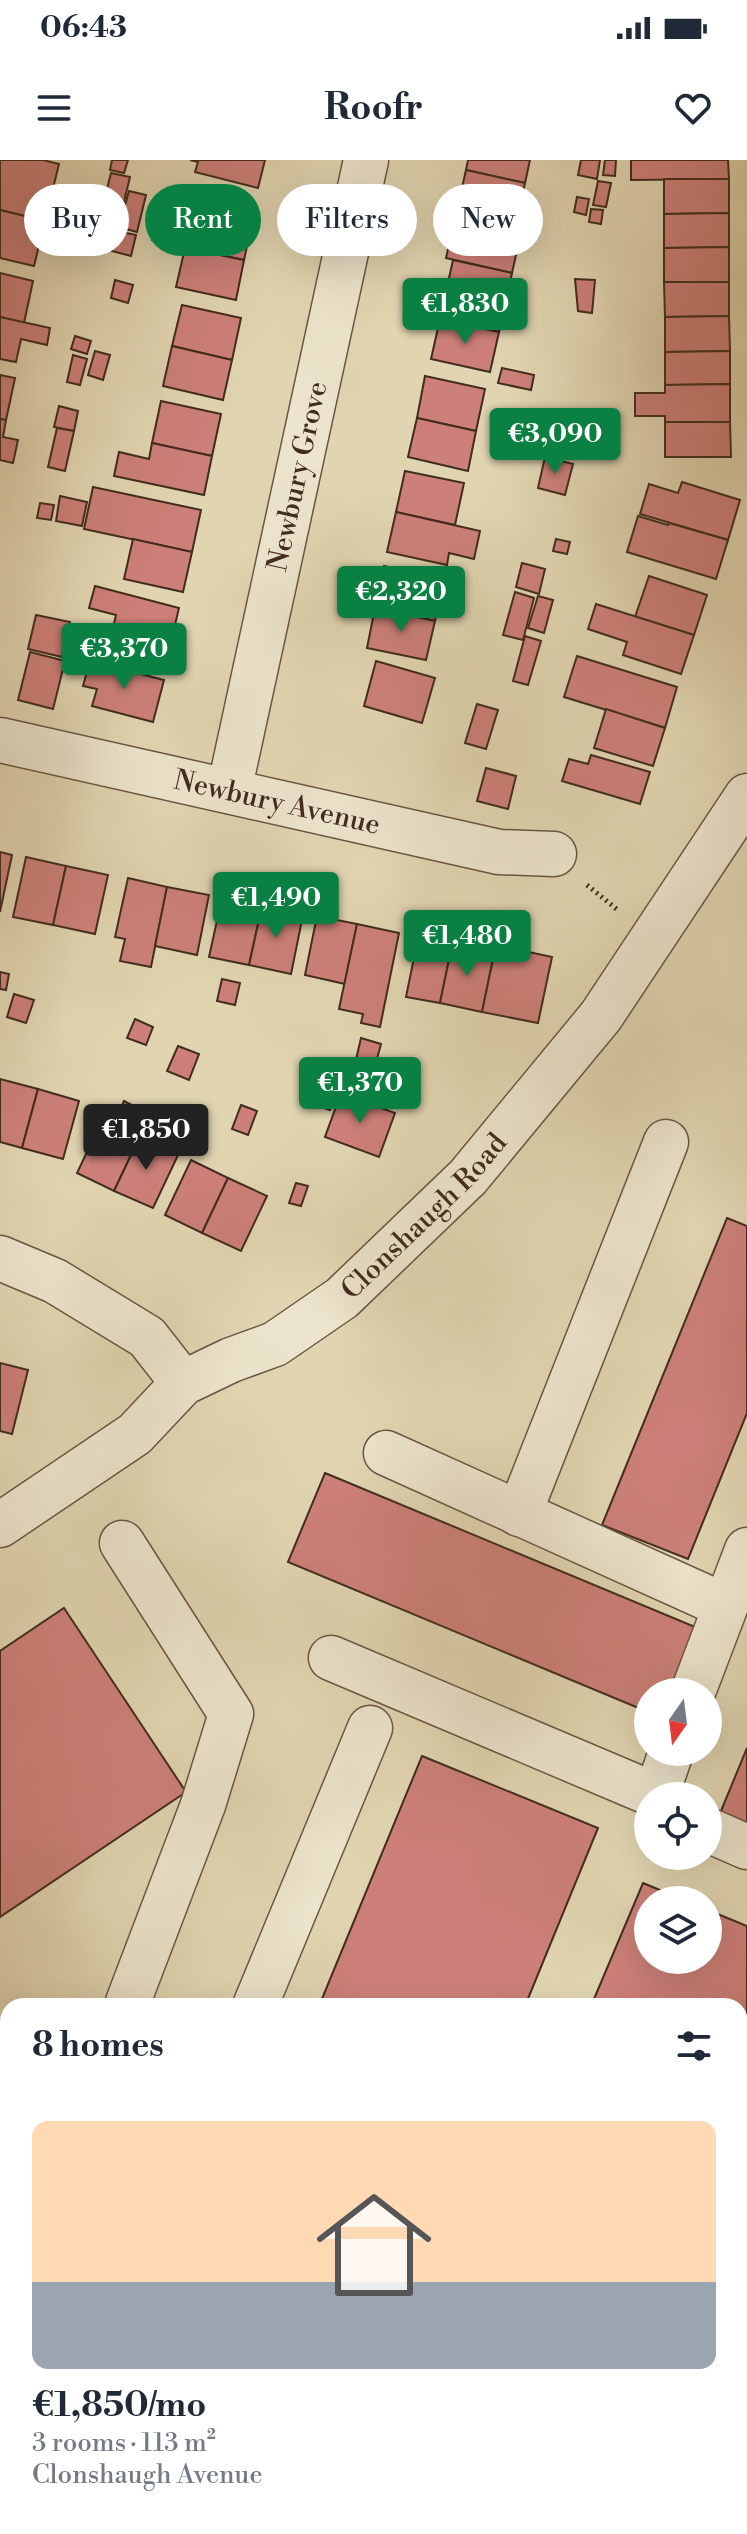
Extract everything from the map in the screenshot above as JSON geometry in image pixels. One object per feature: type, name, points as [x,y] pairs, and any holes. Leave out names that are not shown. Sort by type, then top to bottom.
[{"type":"street","name":"Newbury Grove","points":[[229,791],[366,160]]},
{"type":"street","name":"Newbury Avenue","points":[[0,740],[499,852],[554,854]]},
{"type":"street","name":"Clonshaugh Road","points":[[0,1525],[135,1434],[183,1383],[231,1360],[275,1344],[342,1298],[468,1177],[601,1016],[747,796]]},
{"type":"street","points":[[519,1514],[666,1142]]},
{"type":"street","points":[[0,1258],[55,1281],[147,1337],[183,1383]]},
{"type":"street","points":[[386,1453],[725,1606]]},
{"type":"street","points":[[122,1543],[231,1714],[203,1805],[130,1998]]},
{"type":"street","points":[[698,1678],[747,1550]]},
{"type":"street","points":[[331,1658],[634,1786]]},
{"type":"street","points":[[258,1998],[370,1728]]},
{"type":"street","points":[[722,1836],[747,1847]]},
{"type":"path","points":[[554,854],[598,895],[654,938]]},
{"type":"building","points":[[0,160],[43,160],[59,164],[54,184],[24,184],[24,216],[0,210]]},
{"type":"building","points":[[112,160],[128,160],[124,173],[110,170]]},
{"type":"building","points":[[190,160],[265,160],[259,184],[242,184],[195,172],[198,162]]},
{"type":"building","points":[[468,160],[530,160],[525,183],[466,170]]},
{"type":"building","points":[[581,160],[600,160],[597,179],[578,175]]},
{"type":"building","points":[[605,160],[616,160],[615,176],[603,175]]},
{"type":"building","points":[[631,160],[728,160],[729,179],[631,180]]},
{"type":"building","points":[[466,170],[525,183],[525,184],[463,184]]},
{"type":"building","points":[[111,173],[130,177],[128,184],[108,184]]},
{"type":"building","points":[[664,179],[729,179],[729,213],[664,214]]},
{"type":"building","points":[[598,181],[611,183],[606,207],[593,205]]},
{"type":"building","points":[[129,191],[145,195],[137,232],[129,230]]},
{"type":"building","points":[[577,197],[589,199],[586,215],[574,212]]},
{"type":"building","points":[[591,209],[603,210],[601,224],[589,222]]},
{"type":"building","points":[[0,210],[24,216],[24,256],[36,256],[34,266],[0,258]]},
{"type":"building","points":[[729,213],[729,247],[664,248],[664,214]]},
{"type":"building","points":[[129,234],[136,235],[129,255]]},
{"type":"building","points":[[729,247],[729,282],[664,282],[664,248]]},
{"type":"building","points":[[183,256],[224,256],[244,260],[236,300],[176,287]]},
{"type":"building","points":[[446,256],[516,256],[512,273]]},
{"type":"building","points":[[453,260],[512,273],[499,332],[440,319]]},
{"type":"building","points":[[0,273],[33,281],[24,323],[0,317]]},
{"type":"building","points":[[575,279],[595,280],[592,313],[578,311]]},
{"type":"building","points":[[115,280],[133,285],[128,303],[111,298]]},
{"type":"building","points":[[664,282],[729,282],[729,316],[665,317]]},
{"type":"building","points":[[182,305],[241,318],[232,360],[172,346]]},
{"type":"building","points":[[729,316],[730,351],[665,352],[665,317]]},
{"type":"building","points":[[0,317],[50,328],[47,345],[21,339],[16,362],[0,359]]},
{"type":"building","points":[[440,319],[499,332],[490,372],[431,359]]},
{"type":"building","points":[[75,336],[91,341],[87,354],[71,349]]},
{"type":"building","points":[[172,346],[232,360],[223,400],[163,386]]},
{"type":"building","points":[[95,351],[110,355],[103,380],[88,375]]},
{"type":"building","points":[[730,351],[730,384],[665,385],[665,352]]},
{"type":"building","points":[[73,355],[87,359],[80,385],[67,382]]},
{"type":"building","points":[[502,368],[534,375],[531,390],[498,383]]},
{"type":"building","points":[[0,375],[15,378],[6,420],[0,419]]},
{"type":"building","points":[[425,376],[485,389],[476,431],[417,418]]},
{"type":"building","points":[[730,384],[730,422],[665,422],[665,416],[635,416],[635,393],[665,393],[665,385]]},
{"type":"building","points":[[161,401],[221,414],[212,456],[152,443]]},
{"type":"building","points":[[59,406],[78,411],[74,431],[54,427]]},
{"type":"building","points":[[417,418],[476,431],[468,471],[408,457]]},
{"type":"building","points":[[0,419],[6,420],[3,437],[18,440],[13,463],[0,460]]},
{"type":"building","points":[[665,422],[730,422],[731,457],[665,457]]},
{"type":"building","points":[[57,428],[74,431],[65,471],[48,467]]},
{"type":"building","points":[[152,443],[212,456],[204,495],[114,476],[119,452],[149,459]]},
{"type":"building","points":[[545,457],[573,464],[565,495],[538,488]]},
{"type":"building","points":[[405,471],[464,483],[455,525],[396,512]]},
{"type":"building","points":[[682,482],[740,500],[728,540],[640,514],[649,484],[678,493]]},
{"type":"building","points":[[93,487],[201,510],[192,552],[84,529]]},
{"type":"building","points":[[60,496],[87,502],[82,526],[56,521]]},
{"type":"building","points":[[40,503],[54,505],[51,520],[37,518]]},
{"type":"building","points":[[396,512],[480,531],[474,559],[449,553],[447,565],[387,552]]},
{"type":"building","points":[[638,516],[728,540],[716,579],[627,552]]},
{"type":"building","points":[[133,539],[192,552],[183,592],[124,579]]},
{"type":"building","points":[[556,539],[570,542],[567,554],[553,551]]},
{"type":"building","points":[[522,563],[545,569],[539,594],[516,587]]},
{"type":"building","points":[[384,566],[444,579],[435,621],[375,608]]},
{"type":"building","points":[[649,576],[707,595],[694,635],[635,617]]},
{"type":"building","points":[[95,586],[179,608],[169,650],[111,636],[116,615],[89,608]]},
{"type":"building","points":[[515,592],[534,598],[523,640],[503,635]]},
{"type":"building","points":[[538,596],[553,600],[544,633],[528,628]]},
{"type":"building","points":[[596,604],[694,635],[681,674],[623,655],[627,642],[588,629]]},
{"type":"building","points":[[375,608],[435,621],[426,660],[367,648]]},
{"type":"building","points":[[36,615],[70,622],[62,657],[28,649]]},
{"type":"building","points":[[525,636],[541,641],[528,685],[513,681]]},
{"type":"building","points":[[30,652],[65,661],[53,709],[18,700]]},
{"type":"building","points":[[577,656],[677,687],[665,728],[564,697]]},
{"type":"building","points":[[90,661],[164,680],[153,722],[92,706],[97,689],[83,686]]},
{"type":"building","points":[[376,661],[435,678],[422,723],[364,706]]},
{"type":"building","points":[[477,704],[498,710],[486,749],[465,743]]},
{"type":"building","points":[[606,709],[665,728],[653,766],[594,748]]},
{"type":"building","points":[[591,755],[650,772],[640,804],[562,781],[569,759],[588,764]]},
{"type":"building","points":[[486,768],[516,776],[508,809],[477,801]]},
{"type":"building","points":[[0,852],[12,855],[0,912]]},
{"type":"building","points":[[26,857],[66,866],[53,925],[13,917]]},
{"type":"building","points":[[66,866],[108,875],[95,934],[53,925]]},
{"type":"building","points":[[128,878],[167,887],[151,967],[120,961],[125,939],[115,937]]},
{"type":"building","points":[[167,887],[209,895],[197,955],[155,946]]},
{"type":"building","points":[[222,898],[262,906],[249,965],[209,957]]},
{"type":"building","points":[[262,906],[303,915],[291,974],[249,965]]},
{"type":"building","points":[[317,916],[357,924],[345,984],[305,975]]},
{"type":"building","points":[[357,924],[399,933],[380,1027],[361,1023],[363,1014],[339,1009]]},
{"type":"building","points":[[418,938],[452,945],[440,1003],[406,997]]},
{"type":"building","points":[[452,945],[494,954],[482,1012],[440,1003]]},
{"type":"building","points":[[496,945],[552,957],[538,1023],[482,1012]]},
{"type":"building","points":[[0,972],[9,974],[6,990],[0,989]]},
{"type":"building","points":[[222,979],[240,983],[235,1005],[217,1001]]},
{"type":"building","points":[[14,994],[34,1000],[26,1023],[7,1017]]},
{"type":"building","points":[[135,1019],[153,1027],[146,1045],[127,1038]]},
{"type":"building","points":[[361,1038],[381,1044],[374,1070],[355,1064]]},
{"type":"building","points":[[178,1046],[199,1054],[189,1080],[167,1071]]},
{"type":"building","points":[[356,1068],[408,1086],[401,1105],[349,1088]]},
{"type":"building","points":[[317,1071],[340,1079],[330,1110],[306,1102]]},
{"type":"building","points":[[0,1079],[38,1089],[22,1148],[0,1142]]},
{"type":"building","points":[[38,1089],[79,1101],[63,1159],[22,1148]]},
{"type":"building","points":[[341,1093],[395,1113],[379,1157],[325,1137]]},
{"type":"building","points":[[124,1101],[145,1112],[135,1133],[140,1136],[114,1191],[77,1173],[103,1118],[114,1123]]},
{"type":"building","points":[[241,1105],[257,1111],[248,1135],[232,1129]]},
{"type":"building","points":[[140,1136],[179,1153],[153,1208],[114,1191]]},
{"type":"building","points":[[191,1160],[228,1178],[202,1233],[165,1215]]},
{"type":"building","points":[[228,1178],[267,1196],[241,1251],[202,1233]]},
{"type":"building","points":[[296,1183],[308,1186],[301,1206],[289,1203]]},
{"type":"building","points":[[727,1218],[747,1226],[747,1413],[688,1559],[602,1525]]},
{"type":"building","points":[[0,1363],[28,1370],[12,1434],[0,1431]]},
{"type":"building","points":[[325,1473],[700,1629],[680,1678],[634,1678],[634,1706],[288,1562]]},
{"type":"building","points":[[64,1608],[186,1792],[0,1917],[0,1651]]},
{"type":"building","points":[[747,1748],[747,1836],[722,1826],[722,1808]]},
{"type":"building","points":[[422,1756],[598,1828],[528,1998],[322,1998]]},
{"type":"building","points":[[634,1904],[634,1974],[722,1974],[722,1916],[747,1926],[747,1998],[594,1998]]}]
